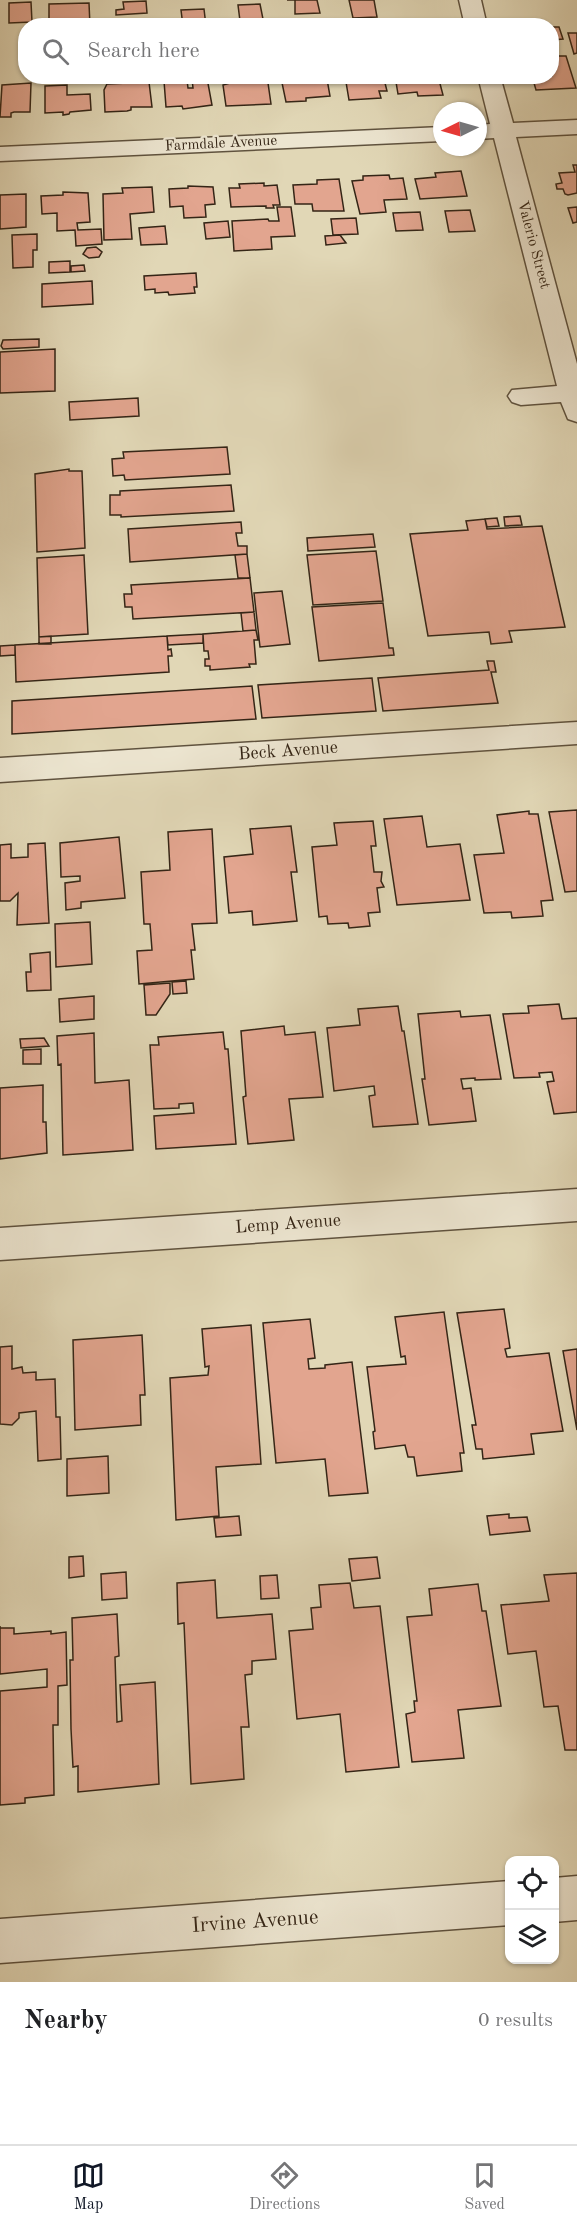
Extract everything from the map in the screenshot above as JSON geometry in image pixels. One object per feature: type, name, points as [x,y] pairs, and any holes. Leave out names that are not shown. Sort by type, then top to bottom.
[{"type":"street","points":[[470,0],[474,18]]},
{"type":"street","name":"Valerio Street","points":[[491,84],[575,399]]},
{"type":"street","points":[[487,132],[577,127]]},
{"type":"street","name":"Farmdale Avenue","points":[[0,154],[433,134]]},
{"type":"street","points":[[521,396],[575,399]]},
{"type":"street","name":"Beck Avenue","points":[[0,770],[577,733]]},
{"type":"street","name":"Lemp Avenue","points":[[0,1244],[577,1205]]},
{"type":"street","points":[[559,1900],[577,1898]]},
{"type":"street","name":"Irvine Avenue","points":[[0,1941],[505,1903]]},
{"type":"building","points":[[295,0],[317,0],[320,13],[295,14]]},
{"type":"building","points":[[349,0],[374,0],[377,17],[353,18]]},
{"type":"building","points":[[146,1],[147,13],[116,15],[116,10],[124,9],[123,2]]},
{"type":"building","points":[[31,2],[32,18],[18,18],[18,23],[9,23],[9,3]]},
{"type":"building","points":[[89,3],[90,18],[49,18],[49,4]]},
{"type":"building","points":[[260,4],[263,18],[240,18],[238,5]]},
{"type":"building","points":[[204,9],[205,18],[182,18],[181,10]]},
{"type":"building","points":[[559,27],[563,39],[559,39]]},
{"type":"building","points":[[568,33],[577,33],[577,53],[574,54]]},
{"type":"building","points":[[559,56],[566,56],[576,88],[536,90],[534,84],[559,84]]},
{"type":"building","points":[[31,84],[30,112],[14,112],[11,113],[11,117],[0,117],[2,85]]},
{"type":"building","points":[[107,84],[149,84],[152,107],[131,107],[131,110],[127,111],[105,112],[104,90]]},
{"type":"building","points":[[164,84],[188,84],[188,88],[193,88],[193,84],[208,84],[212,105],[183,109],[182,106],[166,107]]},
{"type":"building","points":[[268,84],[271,104],[226,106],[223,85]]},
{"type":"building","points":[[282,84],[328,84],[330,96],[286,102]]},
{"type":"building","points":[[346,84],[385,84],[387,91],[379,91],[381,98],[349,100]]},
{"type":"building","points":[[396,84],[440,84],[443,95],[418,96],[417,92],[398,94]]},
{"type":"building","points":[[67,85],[67,95],[90,94],[91,110],[63,115],[63,112],[45,113],[45,86]]},
{"type":"building","points":[[573,165],[577,165],[577,193],[568,195],[563,189],[557,189],[556,184],[562,183],[559,173],[575,172]]},
{"type":"building","points":[[461,171],[467,196],[420,199],[415,179],[436,177],[435,173]]},
{"type":"building","points":[[389,175],[390,179],[403,178],[407,199],[384,200],[386,212],[360,214],[352,181],[363,180],[363,176]]},
{"type":"building","points":[[339,179],[344,211],[313,211],[312,204],[295,204],[293,185],[317,184],[317,180]]},
{"type":"building","points":[[264,183],[264,186],[277,185],[280,205],[273,205],[274,208],[266,208],[266,206],[231,207],[229,188],[240,188],[239,184]]},
{"type":"building","points":[[188,186],[213,187],[215,204],[205,205],[206,217],[184,218],[183,206],[170,207],[169,189],[188,188]]},
{"type":"building","points":[[152,187],[154,212],[130,214],[132,239],[104,240],[103,194],[123,193],[122,188]]},
{"type":"building","points":[[63,192],[88,193],[90,222],[77,223],[78,230],[101,229],[102,244],[76,246],[75,230],[57,231],[57,213],[42,214],[41,196],[63,195]]},
{"type":"building","points":[[26,194],[26,227],[0,229],[0,195]]},
{"type":"building","points":[[277,207],[291,207],[295,236],[271,237],[272,249],[234,251],[232,221],[268,219],[279,221]]},
{"type":"building","points":[[577,207],[577,222],[573,223],[568,208]]},
{"type":"building","points":[[470,210],[475,231],[449,232],[445,211]]},
{"type":"building","points":[[420,212],[423,230],[396,231],[393,213]]},
{"type":"building","points":[[356,218],[358,234],[333,235],[331,219]]},
{"type":"building","points":[[228,221],[230,237],[206,239],[204,223]]},
{"type":"building","points":[[165,226],[167,244],[141,245],[139,228]]},
{"type":"building","points":[[37,234],[37,250],[33,250],[33,267],[13,268],[12,235]]},
{"type":"building","points":[[340,235],[346,243],[326,245],[325,236]]},
{"type":"building","points":[[96,247],[102,252],[99,257],[89,258],[83,254],[87,248]]},
{"type":"building","points":[[70,261],[70,272],[49,273],[49,262]]},
{"type":"building","points":[[84,265],[85,271],[71,272],[71,266]]},
{"type":"building","points":[[196,273],[195,293],[169,295],[168,292],[155,293],[155,289],[145,290],[144,276]]},
{"type":"building","points":[[92,281],[93,304],[42,307],[42,284]]},
{"type":"building","points":[[39,339],[39,347],[3,349],[1,346],[3,340]]},
{"type":"building","points":[[55,349],[55,391],[0,393],[0,352]]},
{"type":"building","points":[[138,398],[139,416],[70,420],[69,402]]},
{"type":"building","points":[[227,447],[230,474],[125,480],[124,475],[113,476],[112,459],[124,458],[123,452]]},
{"type":"building","points":[[69,469],[69,471],[82,471],[85,548],[37,552],[35,474]]},
{"type":"building","points":[[231,485],[234,511],[121,517],[121,515],[110,515],[110,495],[120,495],[120,491]]},
{"type":"building","points":[[520,516],[522,525],[505,526],[504,517]]},
{"type":"building","points":[[497,518],[499,526],[487,527],[485,519]]},
{"type":"building","points":[[485,519],[487,529],[542,526],[565,627],[509,631],[512,642],[491,644],[489,632],[428,636],[410,534],[468,530],[466,521]]},
{"type":"building","points":[[241,522],[242,533],[236,533],[238,546],[247,546],[247,554],[130,562],[128,529]]},
{"type":"building","points":[[373,534],[375,547],[308,551],[307,538]]},
{"type":"building","points":[[376,551],[383,601],[313,605],[307,555]]},
{"type":"building","points":[[247,554],[250,578],[238,578],[235,555]]},
{"type":"building","points":[[84,555],[88,634],[39,637],[37,558]]},
{"type":"building","points":[[250,578],[254,612],[133,619],[132,607],[125,607],[124,594],[132,594],[131,585]]},
{"type":"building","points":[[282,591],[290,644],[260,647],[254,593]]},
{"type":"building","points":[[383,603],[389,648],[393,648],[394,655],[319,661],[312,607]]},
{"type":"building","points":[[254,612],[256,630],[243,631],[241,613]]},
{"type":"building","points":[[256,630],[258,640],[254,640],[256,664],[249,664],[250,667],[210,670],[210,666],[205,666],[205,659],[209,659],[208,651],[204,651],[203,634]]},
{"type":"building","points":[[203,634],[203,643],[168,645],[167,636]]},
{"type":"building","points":[[51,636],[51,644],[39,644],[39,637]]},
{"type":"building","points":[[167,636],[168,650],[171,649],[172,656],[168,656],[169,672],[16,682],[15,645]]},
{"type":"building","points":[[15,645],[15,655],[0,656],[0,646]]},
{"type":"building","points":[[487,661],[494,661],[496,672],[491,672],[498,703],[383,711],[378,678],[489,670]]},
{"type":"building","points":[[372,678],[376,711],[262,718],[258,685]]},
{"type":"building","points":[[252,686],[256,719],[12,734],[12,701]]},
{"type":"building","points":[[577,810],[577,891],[565,892],[549,812]]},
{"type":"building","points":[[529,811],[529,814],[538,814],[553,900],[541,901],[543,916],[512,918],[511,912],[484,913],[474,855],[504,853],[497,815]]},
{"type":"building","points":[[422,816],[427,847],[460,844],[470,900],[397,905],[384,819]]},
{"type":"building","points":[[373,821],[376,846],[371,846],[374,872],[382,872],[381,881],[384,887],[377,888],[380,912],[368,913],[370,926],[349,928],[348,923],[328,924],[327,916],[319,917],[312,847],[337,845],[334,823]]},
{"type":"building","points":[[291,826],[297,872],[291,872],[297,921],[253,925],[252,911],[229,913],[224,857],[253,854],[250,829]]},
{"type":"building","points":[[212,829],[217,923],[192,924],[195,950],[191,950],[194,979],[139,984],[137,951],[152,950],[150,924],[144,924],[141,872],[170,870],[168,832]]},
{"type":"building","points":[[119,837],[125,898],[81,902],[81,908],[66,910],[65,883],[80,881],[80,876],[61,877],[60,843]]},
{"type":"building","points":[[45,843],[49,923],[17,925],[18,893],[10,901],[0,901],[0,845],[11,844],[11,858],[28,857],[28,844]]},
{"type":"building","points":[[90,922],[92,964],[56,967],[55,924]]},
{"type":"building","points":[[50,952],[51,990],[27,991],[26,972],[31,972],[30,954]]},
{"type":"building","points":[[186,981],[187,993],[173,994],[172,982]]},
{"type":"building","points":[[170,983],[170,994],[156,1015],[146,1015],[144,985]]},
{"type":"building","points":[[94,996],[94,1019],[60,1022],[59,999]]},
{"type":"building","points":[[559,1004],[562,1019],[577,1018],[577,1112],[554,1114],[547,1082],[554,1081],[552,1072],[539,1073],[540,1077],[514,1078],[503,1014],[529,1013],[528,1006]]},
{"type":"building","points":[[398,1006],[418,1124],[373,1127],[369,1096],[375,1095],[374,1086],[334,1091],[327,1028],[360,1025],[358,1009]]},
{"type":"building","points":[[460,1011],[461,1017],[490,1015],[501,1079],[461,1079],[463,1089],[471,1088],[476,1121],[429,1125],[422,1079],[425,1079],[418,1014]]},
{"type":"building","points":[[284,1026],[285,1035],[315,1032],[323,1097],[289,1099],[294,1140],[248,1144],[243,1097],[246,1096],[241,1031]]},
{"type":"building","points":[[223,1032],[225,1049],[228,1049],[236,1144],[156,1149],[154,1116],[194,1113],[193,1103],[179,1104],[179,1108],[154,1109],[150,1045],[159,1045],[158,1037]]},
{"type":"building","points":[[94,1033],[95,1083],[129,1080],[133,1150],[63,1155],[61,1064],[58,1065],[57,1036]]},
{"type":"building","points":[[44,1038],[49,1046],[21,1048],[20,1039]]},
{"type":"building","points":[[41,1049],[41,1064],[23,1064],[23,1050]]},
{"type":"building","points":[[43,1085],[43,1122],[46,1122],[47,1153],[0,1159],[0,1088]]},
{"type":"building","points":[[504,1309],[510,1348],[505,1349],[507,1357],[549,1353],[563,1431],[531,1434],[534,1454],[483,1459],[482,1449],[476,1449],[472,1425],[476,1425],[457,1313]]},
{"type":"building","points":[[444,1312],[464,1453],[460,1453],[462,1471],[417,1476],[414,1457],[408,1457],[405,1445],[375,1449],[367,1367],[406,1364],[405,1356],[401,1357],[395,1317]]},
{"type":"building","points":[[310,1319],[315,1358],[308,1359],[309,1369],[352,1362],[368,1493],[329,1496],[325,1459],[276,1463],[263,1323]]},
{"type":"building","points":[[251,1325],[261,1464],[216,1467],[219,1516],[176,1520],[170,1378],[208,1375],[209,1366],[205,1367],[202,1329]]},
{"type":"building","points":[[142,1335],[145,1395],[140,1395],[141,1425],[75,1430],[73,1340]]},
{"type":"building","points":[[12,1346],[12,1369],[22,1367],[23,1373],[36,1372],[36,1380],[55,1379],[56,1417],[60,1417],[61,1459],[38,1461],[36,1411],[19,1413],[19,1418],[12,1425],[0,1424],[0,1347]]},
{"type":"building","points":[[577,1349],[577,1430],[563,1351]]},
{"type":"building","points":[[108,1456],[109,1493],[67,1496],[67,1459]]},
{"type":"building","points":[[509,1514],[509,1518],[527,1517],[530,1531],[490,1535],[487,1516]]},
{"type":"building","points":[[239,1516],[241,1535],[216,1537],[214,1518]]},
{"type":"building","points":[[83,1556],[84,1576],[69,1578],[69,1557]]},
{"type":"building","points":[[377,1557],[380,1578],[352,1581],[349,1559]]},
{"type":"building","points":[[126,1572],[127,1598],[102,1600],[101,1574]]},
{"type":"building","points":[[577,1573],[577,1750],[565,1750],[558,1706],[544,1707],[536,1651],[508,1654],[501,1605],[549,1601],[544,1575]]},
{"type":"building","points":[[277,1575],[279,1598],[261,1599],[260,1576]]},
{"type":"building","points":[[215,1580],[217,1618],[272,1614],[276,1659],[252,1661],[252,1674],[245,1675],[249,1727],[241,1727],[244,1779],[191,1784],[184,1623],[178,1624],[177,1583]]},
{"type":"building","points":[[350,1583],[354,1608],[380,1606],[399,1767],[346,1772],[340,1714],[297,1719],[289,1631],[313,1629],[311,1608],[321,1607],[319,1585]]},
{"type":"building","points":[[478,1584],[482,1611],[486,1611],[501,1706],[458,1710],[464,1758],[412,1762],[406,1714],[415,1712],[414,1701],[417,1701],[407,1617],[432,1615],[429,1589]]},
{"type":"building","points":[[117,1614],[119,1656],[115,1657],[117,1722],[122,1721],[120,1685],[155,1682],[159,1784],[78,1792],[78,1766],[73,1767],[71,1729],[72,1618]]},
{"type":"building","points":[[0,1628],[14,1628],[14,1634],[66,1632],[67,1685],[58,1686],[58,1725],[53,1725],[54,1795],[25,1798],[25,1803],[0,1805],[0,1691],[47,1687],[47,1669],[0,1674]]}]
